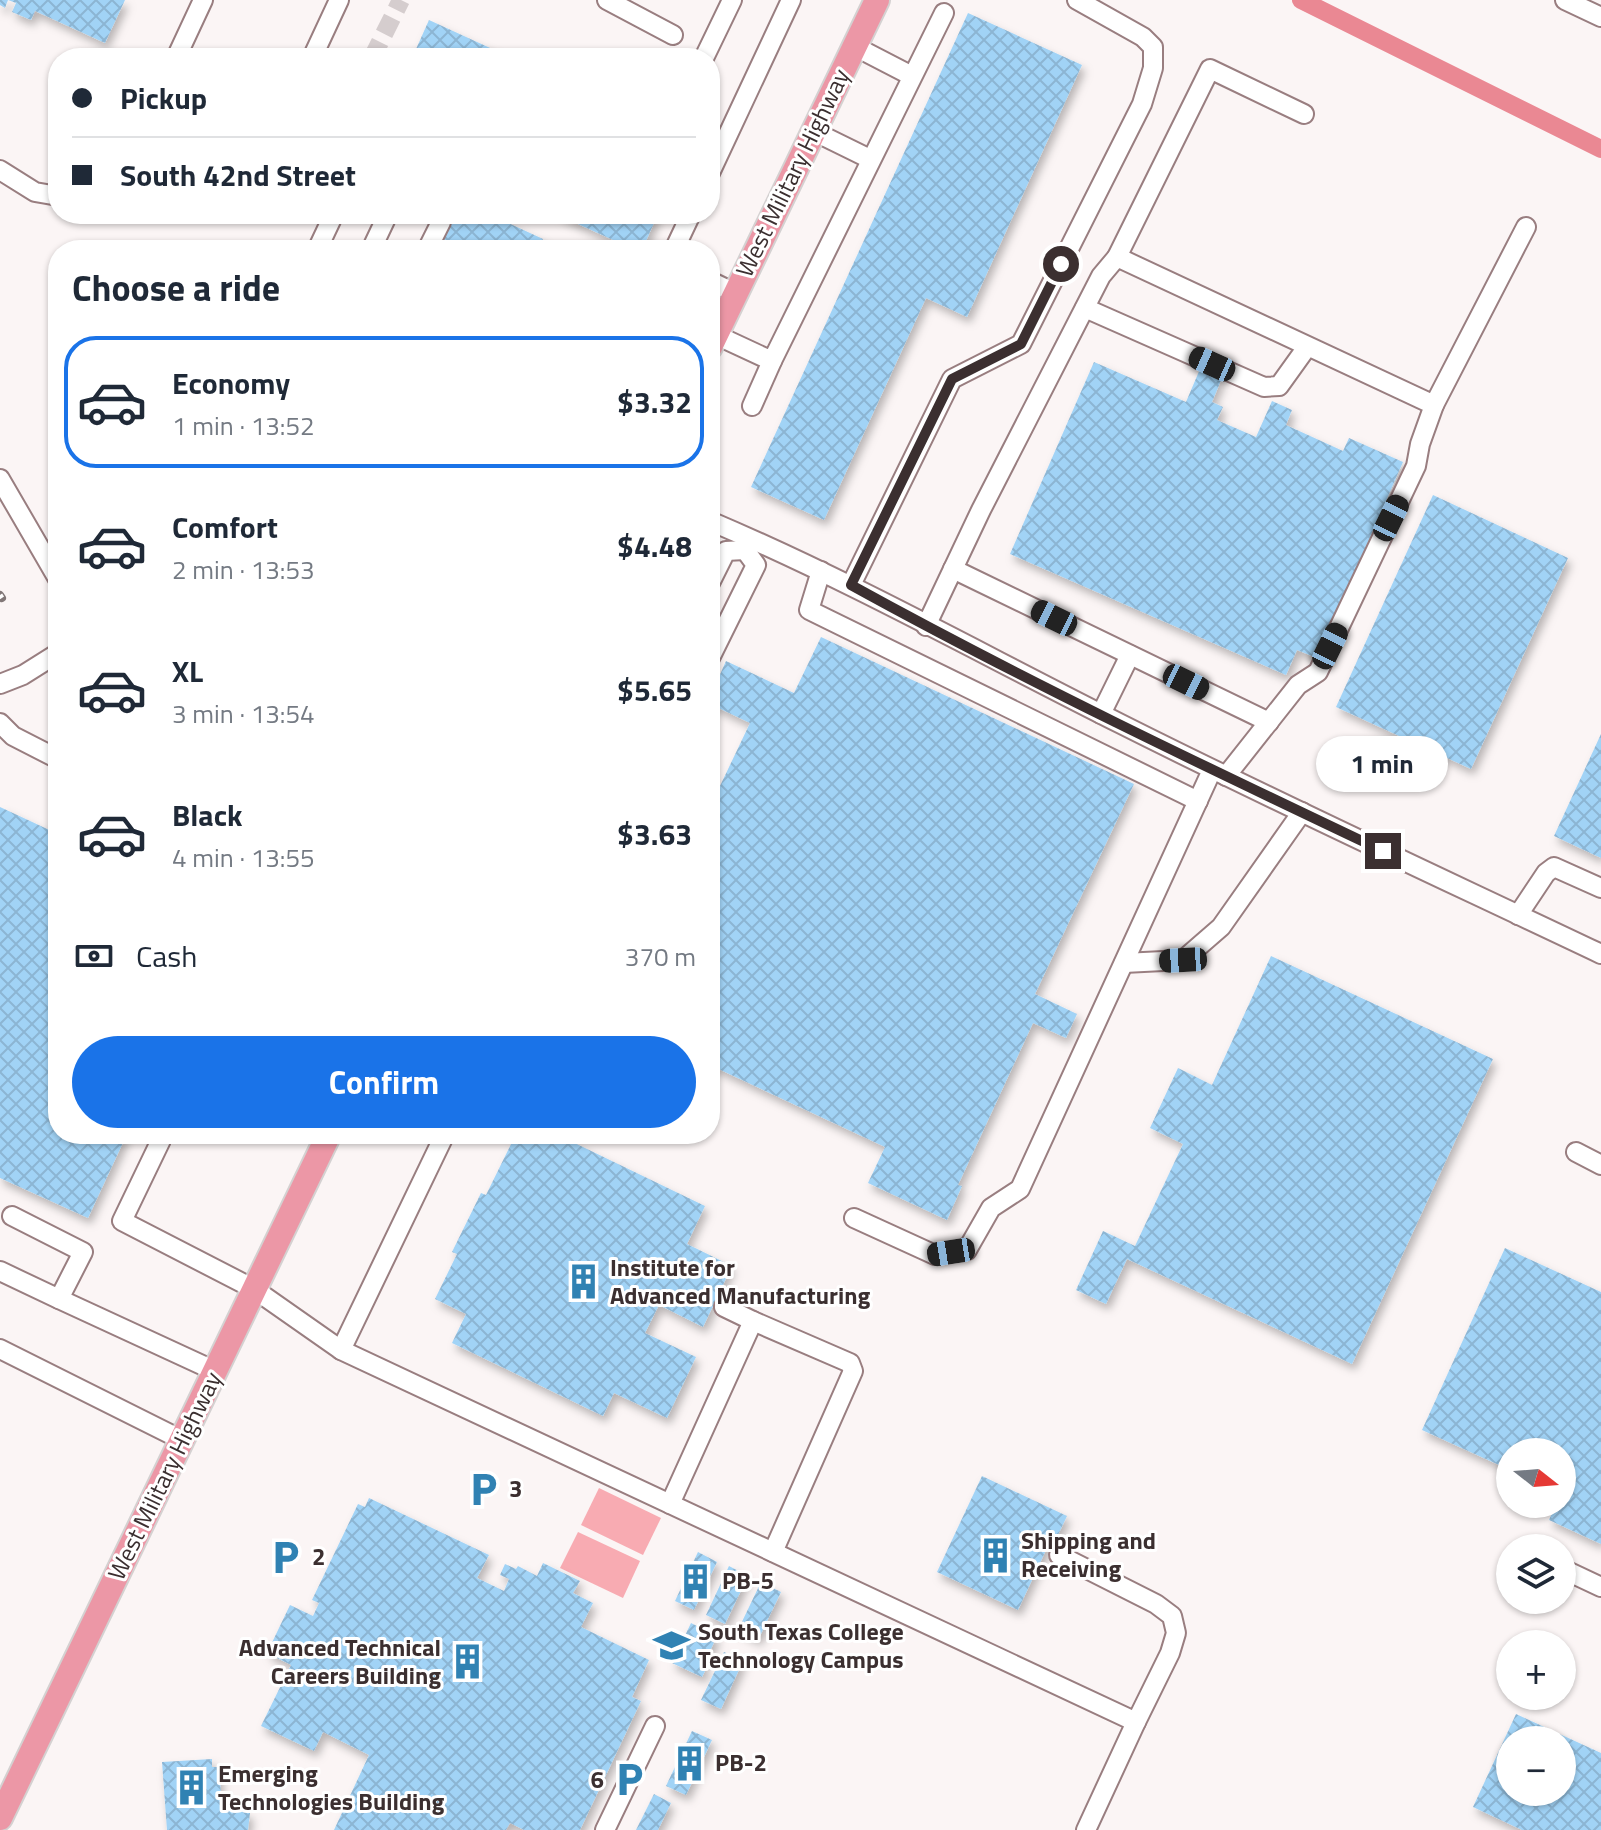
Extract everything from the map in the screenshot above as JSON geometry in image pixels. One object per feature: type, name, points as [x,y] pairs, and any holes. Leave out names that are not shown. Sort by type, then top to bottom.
[{"type":"main road","name":"West Military Highway","points":[[720,326],[877,0]]},
{"type":"main road","name":"West Military Highway","points":[[0,1818],[324,1144]]},
{"type":"street","points":[[181,48],[203,0]]},
{"type":"street","points":[[317,48],[339,0]]},
{"type":"street","points":[[607,0],[673,35]]},
{"type":"street","points":[[709,48],[732,0]]},
{"type":"street","points":[[720,151],[791,0]]},
{"type":"street","points":[[851,585],[952,379],[1021,344],[1142,104],[1153,68],[1153,47],[1143,37],[1077,0]]},
{"type":"street","points":[[1565,0],[1601,17]]},
{"type":"street","points":[[752,406],[870,159],[944,13]]},
{"type":"street","points":[[854,46],[912,76]]},
{"type":"street","points":[[926,626],[1101,276],[1117,257],[1210,69],[1304,114]]},
{"type":"street","points":[[813,131],[870,159]]},
{"type":"street","points":[[720,132],[727,136]]},
{"type":"street","points":[[0,170],[35,192],[48,194]]},
{"type":"street","points":[[854,1218],[935,1255],[967,1250],[991,1208],[1020,1189],[1198,801],[1298,685],[1318,672],[1416,466],[1434,405],[1526,227]]},
{"type":"street","points":[[1117,257],[1434,405]]},
{"type":"street","points":[[720,286],[735,293]]},
{"type":"street","points":[[1085,308],[1264,387],[1279,386],[1307,347]]},
{"type":"street","points":[[720,343],[772,361]]},
{"type":"street","points":[[0,479],[48,560]]},
{"type":"street","points":[[720,527],[747,544],[851,585],[1219,773],[1601,954]]},
{"type":"street","points":[[720,563],[726,551],[747,544]]},
{"type":"street","points":[[720,638],[756,565],[747,544]]},
{"type":"street","points":[[953,569],[1269,722]]},
{"type":"street","points":[[821,571],[809,610],[1198,801]]},
{"type":"street","points":[[1101,714],[1130,655]]},
{"type":"street","points":[[0,684],[23,675],[48,659]]},
{"type":"street","points":[[1053,729],[1067,697]]},
{"type":"street","points":[[0,723],[13,736],[48,754]]},
{"type":"street","points":[[1124,963],[1183,960],[1221,927],[1302,812]]},
{"type":"street","points":[[1518,915],[1546,873],[1554,867],[1601,888]]},
{"type":"street","points":[[159,1144],[122,1221],[254,1289],[341,1350],[1136,1722]]},
{"type":"street","points":[[341,1350],[440,1144]]},
{"type":"street","points":[[1576,1152],[1601,1165]]},
{"type":"street","points":[[12,1216],[83,1252],[59,1299]]},
{"type":"street","points":[[0,1271],[215,1371]]},
{"type":"street","points":[[724,1307],[850,1363],[853,1371],[773,1552]]},
{"type":"street","points":[[670,1504],[753,1321]]},
{"type":"street","points":[[0,1349],[182,1440]]},
{"type":"street","points":[[1059,1555],[1156,1604],[1172,1616],[1176,1633],[1170,1653],[1086,1830]]},
{"type":"street","points":[[1576,1575],[1601,1587]]},
{"type":"street","points":[[605,1830],[655,1726]]},
{"type":"shaded area","points":[[599,1488],[661,1518],[643,1555],[581,1525]]},
{"type":"shaded area","points":[[578,1532],[640,1561],[623,1598],[560,1568]]},
{"type":"building","points":[[0,0],[8,0],[5,8],[0,5]]},
{"type":"building","points":[[8,0],[125,0],[105,43],[35,11],[31,20],[12,12],[16,3]]},
{"type":"building","points":[[968,13],[1082,65],[967,317],[926,298],[824,520],[751,487]]},
{"type":"building","points":[[429,20],[490,48],[416,48]]},
{"type":"building","points":[[448,224],[511,224],[543,239],[543,240],[441,240]]},
{"type":"building","points":[[578,224],[654,224],[646,240],[613,240]]},
{"type":"building","points":[[1094,362],[1186,402],[1200,369],[1222,378],[1212,402],[1223,407],[1217,420],[1256,437],[1272,401],[1292,410],[1286,425],[1343,451],[1349,438],[1403,462],[1317,658],[1297,650],[1286,675],[1010,554]]},
{"type":"building","points":[[1433,495],[1568,558],[1471,769],[1336,707]]},
{"type":"building","points":[[821,637],[1134,784],[1035,994],[1077,1014],[1066,1038],[1033,1023],[958,1185],[962,1186],[947,1220],[868,1183],[885,1147],[720,1070],[720,786],[750,723],[720,709],[720,674],[726,661],[794,693]]},
{"type":"building","points":[[1601,734],[1601,858],[1554,836]]},
{"type":"building","points":[[0,807],[48,829],[48,1144],[122,1144],[88,1218],[0,1178]]},
{"type":"building","points":[[1271,956],[1493,1059],[1352,1364],[1127,1259],[1106,1304],[1076,1290],[1103,1231],[1135,1246],[1183,1144],[1150,1128],[1178,1068],[1212,1085]]},
{"type":"building","name":"Institute for Advanced Manufacturing","points":[[511,1144],[577,1144],[705,1206],[687,1244],[732,1266],[703,1327],[659,1305],[645,1333],[696,1357],[667,1418],[614,1393],[603,1416],[452,1343],[466,1314],[435,1299],[457,1254],[452,1252],[481,1193],[486,1195]]},
{"type":"building","points":[[1505,1248],[1601,1292],[1601,1544],[1549,1520],[1576,1518],[1576,1438],[1496,1438],[1496,1464],[1422,1430]]},
{"type":"building","name":"Shipping and Receiving","points":[[982,1476],[1067,1516],[1057,1537],[1053,1535],[1018,1610],[937,1572]]},
{"type":"building","name":"Advanced Technical Careers Building","points":[[369,1498],[489,1555],[477,1578],[504,1591],[509,1579],[500,1575],[505,1564],[516,1569],[518,1566],[537,1576],[543,1563],[580,1581],[573,1593],[593,1603],[581,1627],[649,1660],[632,1697],[641,1701],[580,1830],[524,1830],[510,1823],[506,1830],[334,1830],[369,1755],[323,1732],[314,1751],[261,1726],[291,1665],[267,1653],[290,1605],[313,1616],[319,1603],[312,1600],[358,1504],[365,1507]]},
{"type":"building","name":"PB-5","points":[[698,1552],[717,1562],[694,1610],[675,1601]]},
{"type":"building","points":[[729,1566],[748,1576],[725,1624],[706,1615]]},
{"type":"building","points":[[761,1582],[781,1592],[758,1640],[738,1630]]},
{"type":"building","points":[[691,1623],[717,1636],[703,1666],[707,1667],[702,1677],[672,1663]]},
{"type":"building","points":[[724,1652],[743,1661],[721,1709],[701,1700]]},
{"type":"building","points":[[1516,1714],[1542,1726],[1510,1726]]},
{"type":"building","name":"PB-2","points":[[692,1731],[712,1740],[686,1795],[666,1786]]},
{"type":"building","points":[[1576,1742],[1601,1753],[1601,1830],[1522,1830],[1473,1807],[1496,1757],[1496,1806],[1576,1806]]},
{"type":"building","name":"Emerging Technologies Building","points":[[212,1759],[212,1767],[219,1767],[222,1808],[250,1813],[248,1830],[167,1830],[162,1762]]},
{"type":"building","points":[[654,1794],[671,1803],[658,1830],[636,1830]]},
{"type":"waterway","points":[[1301,0],[1601,149]]},
{"type":"tunnel","points":[[377,48],[401,0]]},
{"type":"place","name":"Institute for Advanced Manufacturing","points":[[584,1282]]},
{"type":"place","name":"3","points":[[483,1489]]},
{"type":"place","name":"Shipping and Receiving","points":[[995,1555]]},
{"type":"place","name":"2","points":[[286,1557]]},
{"type":"place","name":"PB-5","points":[[696,1581]]},
{"type":"place","name":"South Texas College Technology Campus","points":[[672,1646]]},
{"type":"place","name":"Advanced Technical Careers Building","points":[[467,1662]]},
{"type":"place","name":"PB-2","points":[[689,1763]]},
{"type":"place","name":"6","points":[[630,1780]]},
{"type":"place","name":"Emerging Technologies Building","points":[[192,1788]]},
{"type":"route","points":[[1061,264],[1021,344],[952,379],[851,585],[1212,770],[1383,851]]}]
